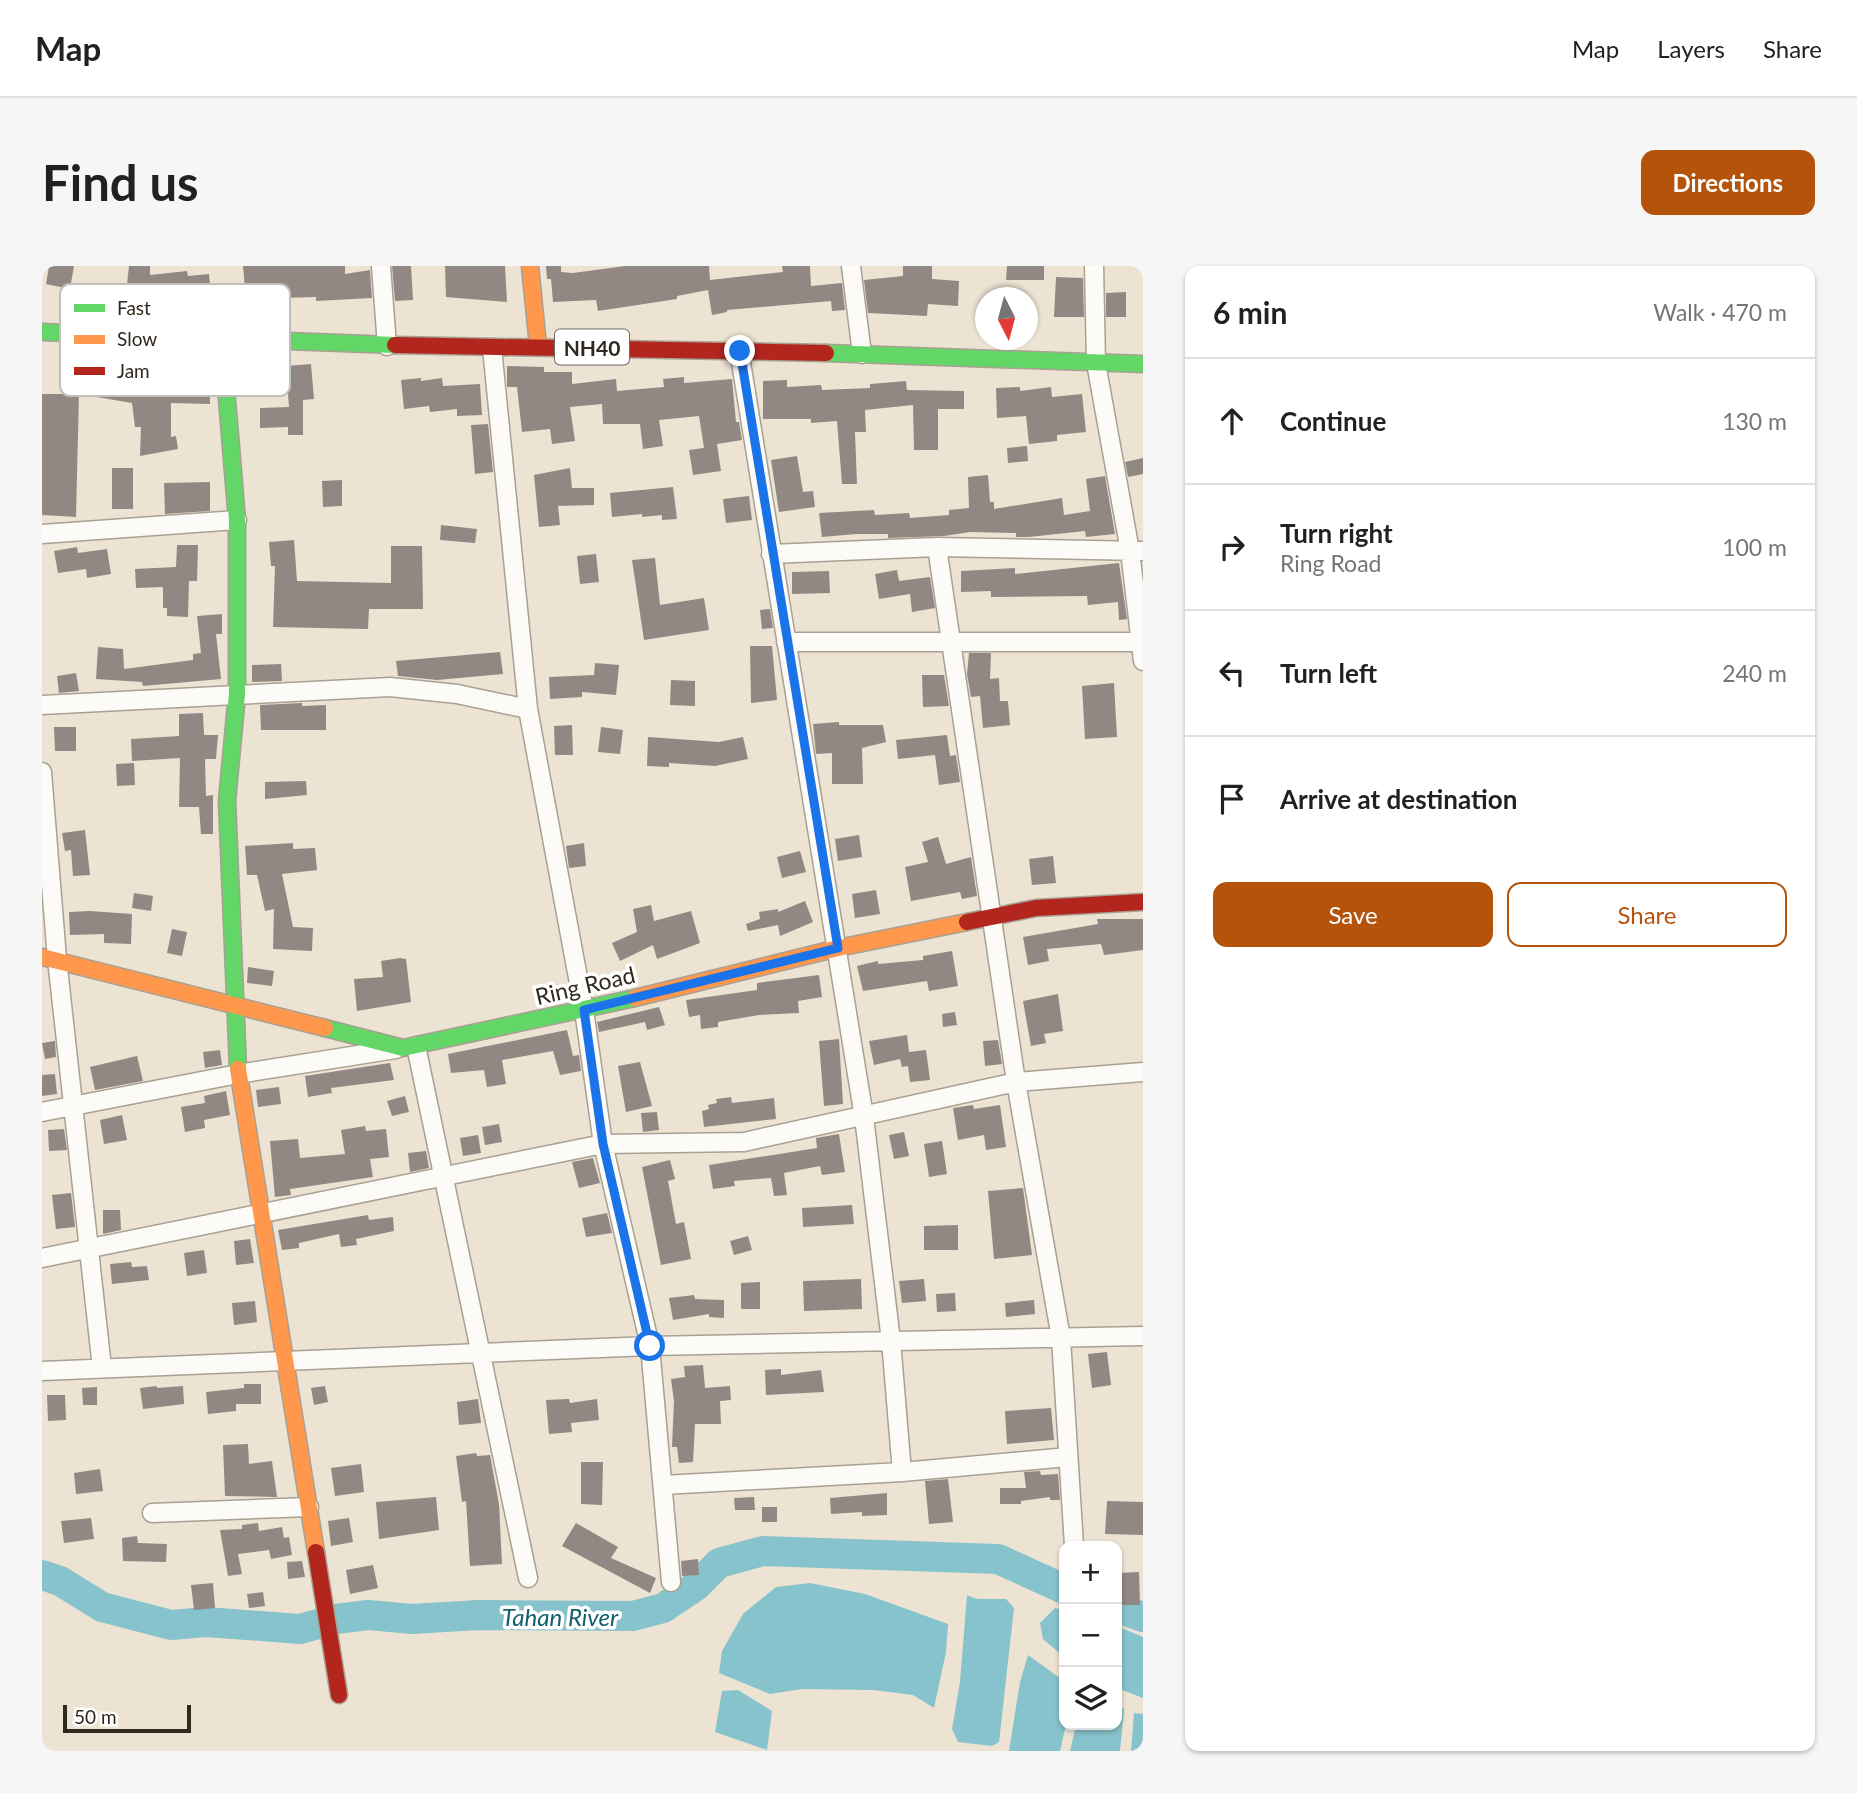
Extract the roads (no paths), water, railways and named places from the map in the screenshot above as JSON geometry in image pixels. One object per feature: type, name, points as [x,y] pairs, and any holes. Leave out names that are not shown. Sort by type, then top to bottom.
[{"type":"main road","points":[[530,266],[538,346]]},
{"type":"main road","name":"NH40","points":[[42,332],[60,333]]},
{"type":"main road","name":"NH40","points":[[290,342],[862,354],[1143,365]]},
{"type":"main road","points":[[227,396],[237,520],[237,694],[227,801],[233,1006],[238,1074],[339,1695]]},
{"type":"main road","name":"Ring Road","points":[[49,958],[233,1006],[410,1047],[584,1010],[838,948],[1036,908],[1143,902]]},
{"type":"street","points":[[381,266],[387,346]]},
{"type":"street","points":[[851,266],[862,354]]},
{"type":"street","points":[[1094,266],[1096,363],[1136,551],[1143,661]]},
{"type":"street","points":[[492,348],[528,709],[584,1010],[603,1144],[650,1346],[671,1582]]},
{"type":"street","points":[[740,351],[864,1117],[891,1341],[902,1472]]},
{"type":"street","points":[[42,534],[237,520]]},
{"type":"street","points":[[771,554],[937,547],[1136,551]]},
{"type":"street","points":[[937,547],[1016,1082],[1060,1338],[1074,1541]]},
{"type":"street","points":[[786,642],[1142,641]]},
{"type":"street","points":[[42,705],[390,687],[457,694],[528,709]]},
{"type":"street","points":[[42,772],[49,958],[74,1105],[102,1368]]},
{"type":"street","points":[[42,1112],[238,1074],[410,1047],[481,1352],[528,1578]]},
{"type":"street","points":[[42,1258],[603,1144],[744,1142],[1016,1082],[1143,1072]]},
{"type":"street","points":[[42,1371],[650,1346],[1143,1336]]},
{"type":"street","points":[[663,1485],[902,1472],[1068,1457]]},
{"type":"street","points":[[152,1513],[309,1507]]},
{"type":"water","points":[[810,1583],[865,1594],[948,1624],[946,1652],[934,1708],[913,1695],[873,1690],[802,1689],[770,1694],[719,1673],[722,1651],[743,1614],[776,1587]]},
{"type":"water","points":[[967,1595],[977,1599],[1006,1599],[1014,1608],[999,1742],[992,1746],[958,1742],[952,1729],[960,1682]]},
{"type":"water","points":[[1055,1608],[1059,1609],[1059,1653],[1043,1639],[1040,1623]]},
{"type":"water","points":[[1122,1628],[1143,1637],[1143,1698],[1122,1690]]},
{"type":"water","points":[[1028,1655],[1059,1677],[1059,1730],[1065,1730],[1060,1751],[1009,1751],[1020,1682]]},
{"type":"water","points":[[738,1690],[772,1711],[767,1750],[715,1732],[722,1691]]},
{"type":"water","points":[[1134,1713],[1143,1714],[1143,1751],[1131,1751]]},
{"type":"water","points":[[1075,1730],[1122,1730],[1120,1751],[1070,1751]]},
{"type":"waterway","name":"Tahan River","points":[[42,1575],[60,1581],[102,1607],[171,1625],[206,1622],[300,1629],[336,1619],[368,1615],[412,1619],[478,1615],[633,1616],[663,1608],[696,1586],[719,1563],[763,1551],[998,1559],[1059,1587]]},
{"type":"waterway","name":"Tahan River","points":[[1122,1610],[1143,1617]]}]
